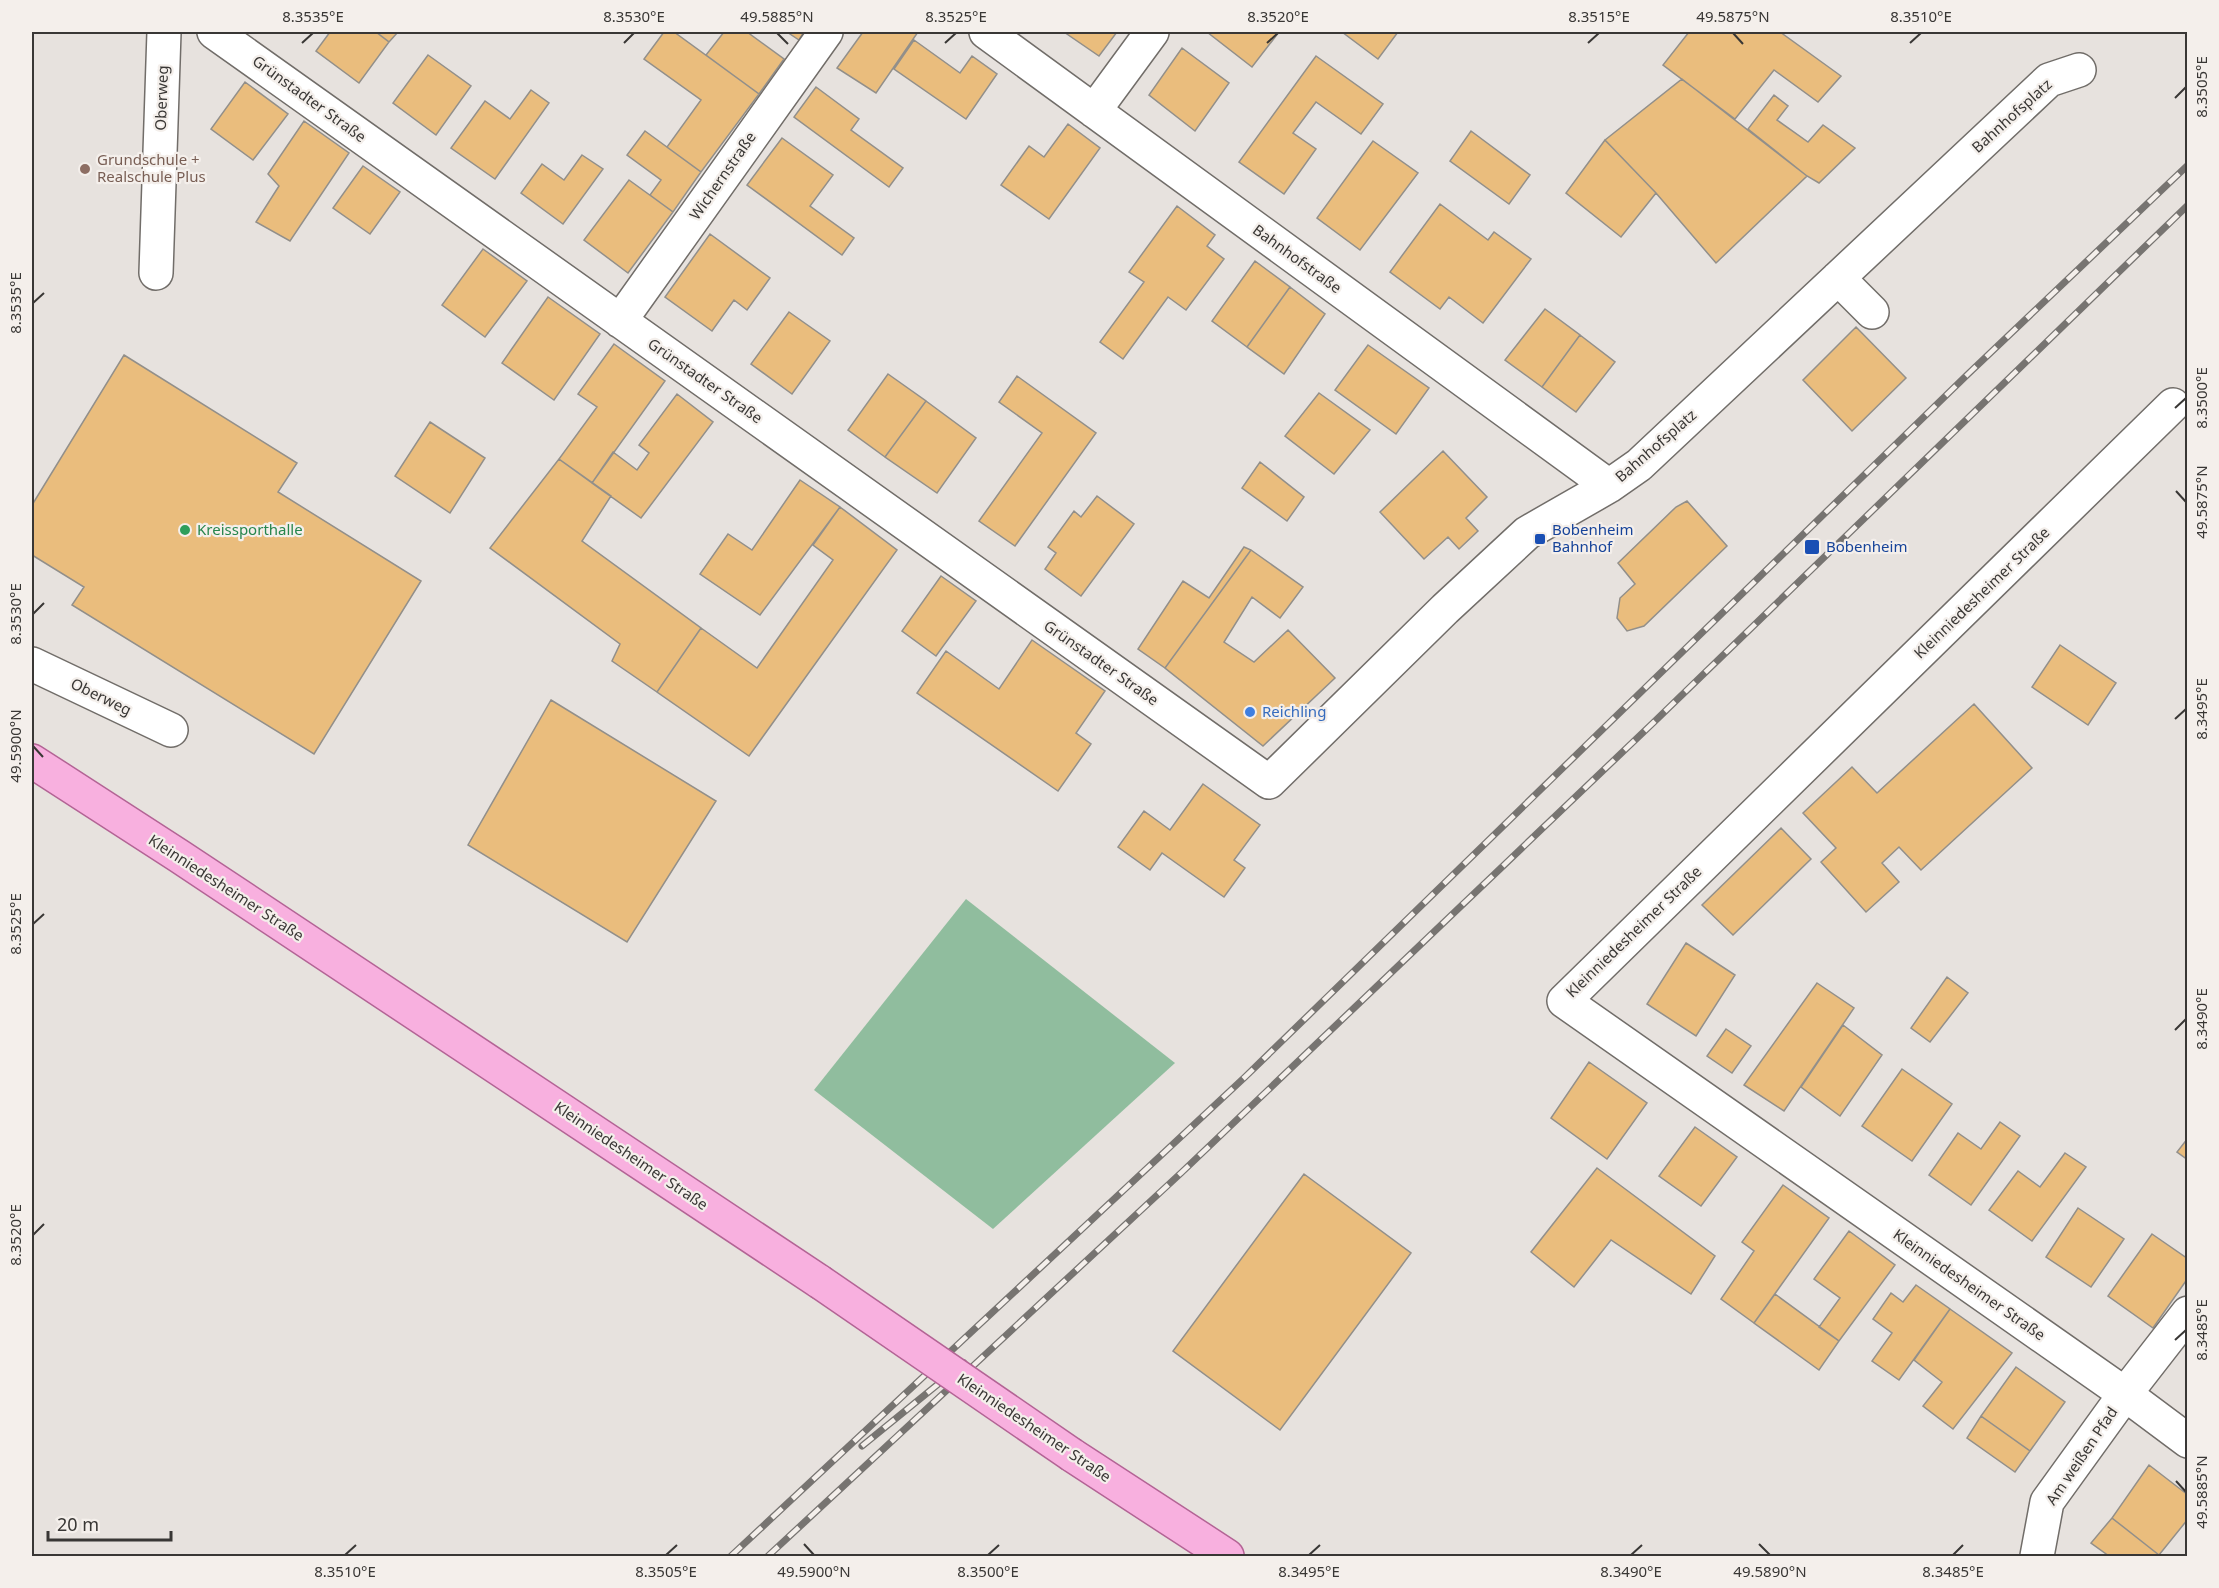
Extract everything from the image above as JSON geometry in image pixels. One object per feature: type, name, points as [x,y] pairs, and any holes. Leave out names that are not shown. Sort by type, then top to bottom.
[{"type":"main road","name":"Kleinniedesheimer Straße","points":[[32,761],[179,856],[820,1282],[1072,1455],[1227,1557]]},
{"type":"street","name":"Oberweg","points":[[156,273],[164,32]]},
{"type":"street","name":"Grünstadter Straße","points":[[214,32],[1195,731]]},
{"type":"street","name":"Wichernstraße","points":[[620,321],[826,32]]},
{"type":"street","name":"Bahnhofstraße","points":[[986,32],[1609,486]]},
{"type":"street","points":[[1094,111],[1152,32]]},
{"type":"street","name":"Bahnhofsplatz","points":[[1195,731],[1269,782],[1445,609],[1527,533],[1609,486],[1646,458],[2049,80],[2079,70]]},
{"type":"street","points":[[1838,278],[1872,312]]},
{"type":"street","name":"Kleinniedesheimer Straße","points":[[2174,405],[1564,1001],[2125,1394],[2187,1441]]},
{"type":"street","name":"Oberweg","points":[[32,664],[171,730]]},
{"type":"street","name":"Am weißen Pfad","points":[[2037,1557],[2047,1502],[2187,1313]]},
{"type":"green space","points":[[966,899],[1175,1063],[993,1229],[814,1090]]},
{"type":"building","points":[[330,32],[376,32],[389,42],[359,83],[316,51]]},
{"type":"building","points":[[376,32],[398,32],[389,42]]},
{"type":"building","points":[[664,32],[674,32],[759,94],[701,172],[667,147],[701,100],[644,59]]},
{"type":"building","points":[[724,32],[747,32],[784,59],[759,94],[706,55]]},
{"type":"building","points":[[787,32],[804,32],[799,40]]},
{"type":"building","points":[[863,32],[918,32],[876,93],[837,68]]},
{"type":"building","points":[[1064,32],[1117,32],[1099,56]]},
{"type":"building","points":[[1207,32],[1279,32],[1252,67]]},
{"type":"building","points":[[1342,32],[1398,32],[1378,59]]},
{"type":"building","points":[[1689,32],[1780,32],[1841,76],[1818,102],[1774,70],[1735,119],[1663,65]]},
{"type":"building","points":[[914,40],[960,73],[972,56],[997,74],[966,119],[894,69]]},
{"type":"building","points":[[1182,48],[1229,83],[1195,131],[1149,95]]},
{"type":"building","points":[[428,55],[471,86],[436,135],[393,103]]},
{"type":"building","points":[[1316,56],[1383,104],[1361,134],[1316,102],[1293,133],[1316,149],[1284,194],[1239,162]]},
{"type":"building","points":[[1682,79],[1807,176],[1716,263],[1656,193],[1605,140]]},
{"type":"building","points":[[245,82],[288,114],[253,160],[211,129]]},
{"type":"building","points":[[816,87],[859,119],[851,130],[903,168],[889,187],[794,117]]},
{"type":"building","points":[[531,90],[549,103],[495,179],[451,148],[485,101],[510,119]]},
{"type":"building","points":[[1774,95],[1788,106],[1777,120],[1808,142],[1823,125],[1855,148],[1819,183],[1748,129]]},
{"type":"building","points":[[304,121],[349,153],[290,241],[256,222],[279,186],[268,174]]},
{"type":"building","points":[[1068,124],[1100,148],[1049,219],[1001,185],[1029,146],[1044,157]]},
{"type":"building","points":[[645,131],[701,172],[673,212],[650,195],[661,180],[627,155]]},
{"type":"building","points":[[1471,131],[1530,175],[1509,204],[1450,161]]},
{"type":"building","points":[[782,138],[833,175],[810,206],[854,238],[842,255],[747,185]]},
{"type":"building","points":[[1605,140],[1656,193],[1621,237],[1566,193]]},
{"type":"building","points":[[1373,141],[1418,173],[1360,250],[1317,218]]},
{"type":"building","points":[[582,155],[603,169],[563,224],[521,193],[542,164],[564,180]]},
{"type":"building","points":[[363,166],[400,192],[370,234],[333,208]]},
{"type":"building","points":[[629,180],[673,212],[628,273],[584,240]]},
{"type":"building","points":[[1440,204],[1488,240],[1494,232],[1531,259],[1483,323],[1449,297],[1440,309],[1390,272]]},
{"type":"building","points":[[1177,206],[1215,235],[1207,246],[1224,259],[1186,310],[1168,297],[1123,359],[1100,342],[1144,282],[1129,272]]},
{"type":"building","points":[[710,234],[770,278],[747,310],[734,300],[712,331],[665,297]]},
{"type":"building","points":[[483,249],[527,281],[485,337],[442,305]]},
{"type":"building","points":[[1255,261],[1290,287],[1247,347],[1212,321]]},
{"type":"building","points":[[1290,287],[1325,314],[1284,374],[1247,347]]},
{"type":"building","points":[[548,297],[600,334],[554,400],[502,363]]},
{"type":"building","points":[[1545,309],[1580,335],[1542,387],[1505,360]]},
{"type":"building","points":[[789,312],[830,341],[792,394],[751,364]]},
{"type":"building","points":[[1856,327],[1906,378],[1852,431],[1803,380]]},
{"type":"building","points":[[1580,335],[1615,362],[1576,412],[1542,387]]},
{"type":"building","points":[[614,344],[665,381],[592,483],[559,459],[597,407],[578,394]]},
{"type":"building","points":[[1368,345],[1429,388],[1396,434],[1335,390]]},
{"type":"building","name":"Kreissporthalle","points":[[124,355],[297,463],[278,492],[421,581],[314,754],[72,605],[84,587],[32,555],[32,505]]},
{"type":"building","points":[[888,374],[926,401],[885,457],[848,430]]},
{"type":"building","points":[[1017,376],[1096,433],[1015,546],[979,521],[1042,433],[999,402]]},
{"type":"building","points":[[1319,393],[1370,430],[1334,474],[1285,436]]},
{"type":"building","points":[[677,394],[713,422],[641,518],[592,483],[613,452],[637,470],[649,453],[639,445]]},
{"type":"building","points":[[926,401],[976,438],[937,493],[885,457]]},
{"type":"building","points":[[430,422],[485,458],[450,513],[395,476]]},
{"type":"building","points":[[1443,451],[1487,497],[1466,518],[1478,531],[1459,549],[1448,537],[1424,559],[1380,512]]},
{"type":"building","points":[[559,459],[611,496],[582,541],[701,628],[657,692],[612,661],[620,644],[490,548]]},
{"type":"building","points":[[1260,462],[1304,497],[1287,521],[1242,488]]},
{"type":"building","points":[[800,480],[840,507],[760,615],[700,574],[728,534],[752,550]]},
{"type":"building","points":[[1097,496],[1134,524],[1081,596],[1045,569],[1056,553],[1048,547],[1074,511],[1081,517]]},
{"type":"building","points":[[1687,501],[1727,546],[1644,626],[1627,631],[1617,618],[1620,598],[1635,584],[1618,563],[1676,507]]},
{"type":"building","points":[[840,507],[897,550],[749,756],[657,692],[701,628],[757,668],[833,560],[813,545]]},
{"type":"building","points":[[1244,547],[1251,550],[1165,668],[1138,649],[1183,581],[1209,598]]},
{"type":"building","points":[[1251,550],[1303,587],[1280,618],[1252,597],[1224,642],[1254,662],[1288,630],[1335,678],[1263,746],[1165,668]]},
{"type":"building","points":[[941,576],[976,601],[936,656],[902,631]]},
{"type":"building","points":[[1032,640],[1105,691],[1076,733],[1091,744],[1058,791],[917,693],[946,651],[999,689]]},
{"type":"building","points":[[2060,645],[2116,683],[2088,725],[2032,687]]},
{"type":"building","points":[[551,700],[716,801],[627,942],[468,845]]},
{"type":"building","points":[[1974,704],[2032,768],[1921,870],[1899,847],[1882,863],[1899,882],[1866,912],[1821,862],[1836,848],[1803,813],[1852,767],[1877,793]]},
{"type":"building","points":[[1203,784],[1260,825],[1234,860],[1245,868],[1224,897],[1162,853],[1150,870],[1118,847],[1144,811],[1170,830]]},
{"type":"building","points":[[1781,828],[1811,859],[1733,935],[1702,905]]},
{"type":"building","points":[[1686,943],[1735,975],[1696,1036],[1647,1004]]},
{"type":"building","points":[[1947,977],[1968,993],[1930,1042],[1911,1028]]},
{"type":"building","points":[[1817,983],[1854,1008],[1784,1111],[1744,1085]]},
{"type":"building","points":[[1843,1025],[1882,1055],[1840,1116],[1801,1087]]},
{"type":"building","points":[[1726,1029],[1751,1046],[1732,1073],[1707,1056]]},
{"type":"building","points":[[1589,1062],[1647,1103],[1607,1159],[1551,1118]]},
{"type":"building","points":[[1902,1069],[1952,1104],[1912,1161],[1862,1126]]},
{"type":"building","points":[[2000,1122],[2020,1136],[1971,1205],[1929,1175],[1958,1133],[1981,1149]]},
{"type":"building","points":[[1695,1127],[1737,1157],[1701,1206],[1659,1176]]},
{"type":"building","points":[[2188,1138],[2188,1160],[2177,1152]]},
{"type":"building","points":[[2065,1153],[2086,1167],[2032,1241],[1989,1210],[2018,1171],[2040,1187]]},
{"type":"building","points":[[1597,1168],[1715,1256],[1691,1294],[1611,1240],[1574,1287],[1531,1252]]},
{"type":"building","points":[[1304,1174],[1411,1253],[1280,1430],[1173,1351]]},
{"type":"building","points":[[1783,1185],[1829,1218],[1754,1323],[1721,1299],[1754,1251],[1742,1242]]},
{"type":"building","points":[[2078,1208],[2124,1239],[2091,1287],[2046,1257]]},
{"type":"building","points":[[1849,1231],[1895,1265],[1839,1341],[1819,1327],[1840,1298],[1814,1279]]},
{"type":"building","points":[[2152,1234],[2188,1259],[2188,1278],[2153,1328],[2108,1296]]},
{"type":"building","points":[[1916,1285],[1950,1309],[1899,1380],[1872,1361],[1892,1333],[1873,1319],[1891,1293],[1903,1302]]},
{"type":"building","points":[[1775,1294],[1839,1341],[1819,1370],[1754,1323]]},
{"type":"building","points":[[1950,1309],[2012,1353],[1953,1429],[1923,1406],[1942,1382],[1914,1360]]},
{"type":"building","points":[[2016,1367],[2065,1402],[2030,1451],[1981,1416]]},
{"type":"building","points":[[1981,1416],[2030,1451],[2015,1472],[1967,1438]]},
{"type":"building","points":[[2149,1465],[2188,1495],[2188,1519],[2159,1555],[2112,1518]]},
{"type":"building","points":[[2112,1518],[2159,1555],[2109,1556],[2091,1543]]},
{"type":"railway","points":[[731,1556],[1245,1077],[1967,375],[2188,165]]},
{"type":"railway","points":[[768,1556],[1181,1173],[1654,722],[2188,205]]},
{"type":"railway","points":[[862,1446],[964,1363]]},
{"type":"place","name":"Grundschule + Realschule Plus","points":[[85,169]]},
{"type":"place","name":"Kreissporthalle","points":[[185,530]]},
{"type":"place","name":"Bobenheim Bahnhof","points":[[1540,539]]},
{"type":"place","name":"Bobenheim","points":[[1812,547]]},
{"type":"place","name":"Reichling","points":[[1250,712]]}]
